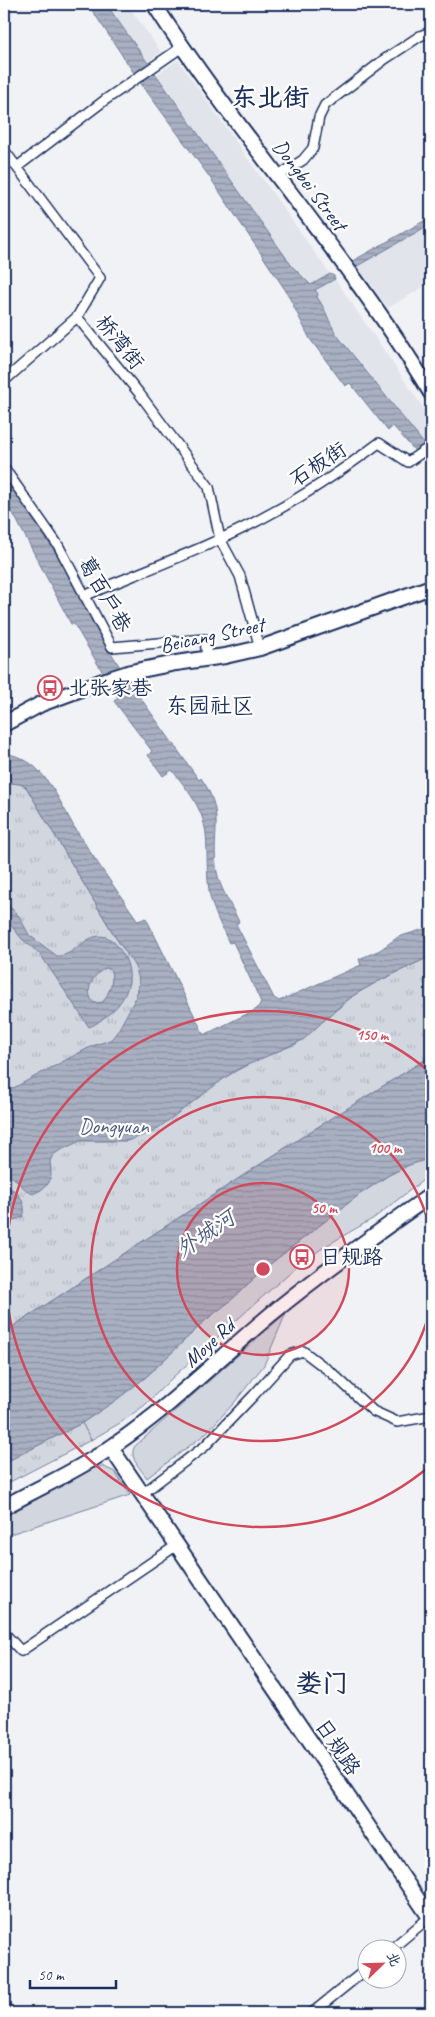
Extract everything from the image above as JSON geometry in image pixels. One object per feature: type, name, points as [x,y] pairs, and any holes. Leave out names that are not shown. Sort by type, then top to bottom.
[{"type":"main road","name":"Dongbei Street","points":[[154,4],[182,47],[343,262],[431,393]]},
{"type":"main road","name":"Beicang Street","points":[[4,724],[41,704],[131,672],[260,648],[431,587]]},
{"type":"main road","name":"Moye Rd","points":[[4,1507],[111,1448],[176,1399],[269,1316],[331,1266],[431,1195]]},
{"type":"main road","name":"日规路","points":[[111,1448],[431,1917]]},
{"type":"street","points":[[278,176],[303,160],[313,148],[319,117],[325,105],[385,59],[420,36],[431,32]]},
{"type":"street","points":[[17,167],[134,80],[182,47]]},
{"type":"street","name":"桥湾街","points":[[4,150],[100,278],[77,317],[139,393],[209,487],[220,539],[240,576],[260,648]]},
{"type":"street","points":[[4,381],[77,317]]},
{"type":"street","name":"石板街","points":[[220,539],[269,515],[321,485],[379,443],[408,462],[430,447]]},
{"type":"street","name":"葛百户巷","points":[[4,468],[58,544],[112,647],[205,639],[207,659]]},
{"type":"street","points":[[84,596],[167,563],[220,539]]},
{"type":"street","points":[[142,1494],[205,1446],[290,1355],[303,1351],[332,1373],[373,1411],[397,1422],[431,1416]]},
{"type":"street","points":[[4,1638],[7,1636],[21,1652],[177,1545]]},
{"type":"street","points":[[402,1940],[431,1917]]},
{"type":"street","points":[[312,2013],[358,1976]]},
{"type":"shaded area","points":[[106,4],[127,4],[161,52],[148,62]]},
{"type":"shaded area","points":[[178,60],[330,274],[312,285],[283,255],[157,74]]},
{"type":"shaded area","points":[[431,224],[431,282],[388,308],[357,266]]},
{"type":"shaded area","points":[[335,279],[431,419],[431,444],[427,447],[332,327],[329,317],[316,297],[315,290]]},
{"type":"green space","name":"Dongyuan","points":[[4,782],[20,784],[26,787],[116,938],[219,1081],[255,1060],[296,1044],[354,995],[431,956],[431,1056],[305,1135],[15,1325],[4,1335]]},
{"type":"green space","points":[[431,1158],[431,1174],[374,1218],[324,1247],[297,1266],[172,1378],[145,1405],[120,1423],[91,1440],[82,1423],[146,1377],[207,1319],[229,1302],[265,1268],[360,1194],[389,1175],[409,1165]]},
{"type":"green space","points":[[286,1313],[264,1365],[234,1403],[204,1435],[147,1478],[134,1458],[133,1450],[135,1446]]},
{"type":"green space","points":[[82,1423],[91,1440],[4,1485],[4,1463]]},
{"type":"green space","points":[[102,1466],[115,1472],[130,1495],[4,1536],[4,1517],[92,1469]]},
{"type":"water","points":[[88,4],[106,4],[292,266],[311,285],[330,274],[334,276],[335,279],[315,290],[318,294],[317,297],[337,335],[429,450],[431,454],[431,476],[423,455],[415,451],[393,426],[388,431],[350,383],[345,386],[310,339],[286,291],[211,179],[142,85]]},
{"type":"water","points":[[431,217],[431,224],[352,269],[349,263]]},
{"type":"water","points":[[4,477],[79,587],[99,633],[129,682],[199,780],[201,778],[209,791],[216,814],[215,859],[217,872],[223,891],[239,922],[236,924],[274,998],[279,1001],[361,965],[359,959],[380,950],[398,937],[431,927],[431,956],[354,995],[303,1040],[234,1071],[153,1132],[127,1141],[80,1141],[59,1151],[53,1155],[50,1161],[51,1175],[48,1184],[33,1194],[13,1177],[4,1174],[4,1093],[92,1046],[110,1040],[115,1035],[134,1001],[139,982],[135,966],[116,938],[26,787],[20,784],[4,782],[4,753],[24,760],[41,773],[56,794],[88,849],[138,921],[146,918],[204,1035],[257,1009],[261,1002],[233,942],[229,943],[218,920],[210,896],[206,834],[198,807],[172,770],[163,776],[148,755],[152,751],[114,701],[118,698],[74,624],[71,624],[14,515],[4,500]]},
{"type":"water","points":[[4,894],[7,904],[19,916],[29,935],[57,956],[69,953],[92,938],[99,936],[110,939],[120,950],[128,968],[128,986],[120,1003],[113,1011],[89,1027],[40,954],[22,939],[4,917]],"holes":[[[106,968],[110,969],[112,982],[107,995],[103,1002],[94,1003],[89,993],[91,983],[101,971]]]},
{"type":"water","name":"外城河","points":[[431,1056],[431,1158],[409,1165],[389,1175],[360,1194],[265,1268],[229,1302],[207,1319],[146,1377],[115,1401],[82,1423],[4,1463],[4,1335],[15,1325],[305,1135]]},
{"type":"water","points":[[4,1186],[14,1190],[21,1198],[24,1212],[23,1217],[4,1223]]},
{"type":"place","name":"北张家巷","points":[[50,688]]},
{"type":"place","name":"日规路","points":[[302,1257]]},
{"type":"district","name":"东北街","points":[[270,97]]},
{"type":"district","name":"东园社区","points":[[210,705]]},
{"type":"district","name":"娄门","points":[[322,1683]]}]
